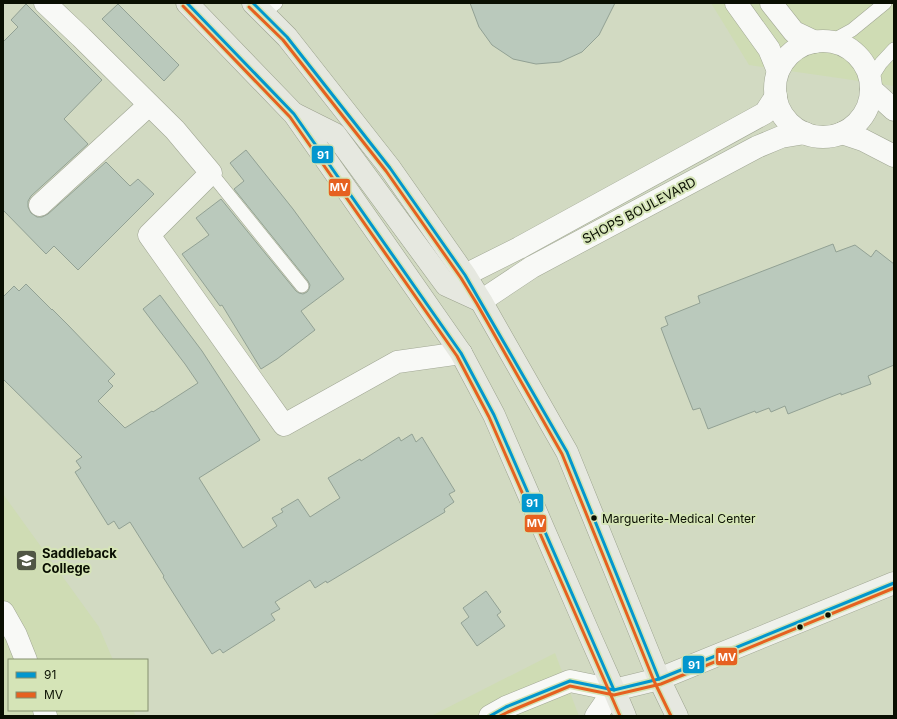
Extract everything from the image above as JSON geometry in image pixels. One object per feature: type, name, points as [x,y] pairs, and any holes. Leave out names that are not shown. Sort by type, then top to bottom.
[{"type":"main road","points":[[187,3],[294,114],[461,353],[494,415],[625,716]]},
{"type":"main road","points":[[264,6],[390,168],[465,275],[481,301],[567,452],[659,679],[677,716]]},
{"type":"main road","points":[[294,114],[335,134],[446,285],[481,301]]},
{"type":"main road","points":[[614,690],[659,679],[894,583]]},
{"type":"street","points":[[45,3],[176,130],[211,173],[149,235],[284,425],[397,362],[461,353]]},
{"type":"street","name":"SHOPS BOULEVARD","points":[[736,3],[769,49],[778,70],[776,96],[779,108],[794,127],[805,133],[819,137],[833,136],[852,128],[867,109],[870,99],[871,85]]},
{"type":"street","points":[[771,3],[794,32],[822,42],[844,46],[856,54],[865,66],[871,85],[894,110]]},
{"type":"street","points":[[778,70],[789,55],[801,46],[822,42]]},
{"type":"street","name":"SHOPS BOULEVARD","points":[[465,275],[519,248],[765,113],[776,96]]},
{"type":"street","points":[[40,205],[149,105]]},
{"type":"street","name":"SHOPS BOULEVARD","points":[[481,301],[532,267],[758,147],[781,137],[805,133]]},
{"type":"street","name":"SHOPS BOULEVARD","points":[[842,133],[863,140],[894,156]]},
{"type":"street","points":[[3,612],[16,635],[26,659]]},
{"type":"street","points":[[490,716],[506,707],[570,681],[614,690],[596,716]]},
{"type":"lane","points":[[822,42],[852,30],[886,3]]},
{"type":"lane","points":[[871,85],[881,63],[894,49]]},
{"type":"lane","points":[[211,173],[302,286]]},
{"type":"shaded area","points":[[711,3],[894,3],[894,86],[749,65]]},
{"type":"shaded area","name":"Saddleback College","points":[[3,494],[99,627],[113,659],[8,659],[8,711],[134,711],[136,716],[3,716]]},
{"type":"shaded area","points":[[555,653],[579,716],[431,716]]},
{"type":"building","points":[[470,3],[615,3],[599,35],[582,52],[560,62],[536,64],[513,59],[492,45],[479,27]]},
{"type":"building","points":[[26,4],[102,80],[64,119],[88,144],[31,196],[28,201],[28,207],[31,213],[37,217],[42,217],[48,214],[106,162],[130,186],[138,179],[154,194],[78,270],[54,246],[46,254],[3,210],[3,42],[18,27],[11,20]]},
{"type":"building","points":[[118,4],[179,65],[164,81],[102,19]]},
{"type":"building","points":[[246,150],[293,209],[344,279],[301,311],[315,330],[277,359],[261,369],[222,305],[220,306],[182,254],[209,235],[196,218],[221,199],[296,291],[303,294],[309,289],[310,285],[308,281],[234,189],[244,181],[230,163]]},
{"type":"building","points":[[833,244],[836,252],[855,245],[871,257],[876,250],[894,264],[894,365],[868,376],[871,384],[841,395],[841,393],[788,414],[785,406],[771,412],[769,408],[756,413],[755,411],[708,429],[700,408],[693,410],[672,357],[661,328],[668,325],[665,317],[700,303],[698,296]]},
{"type":"building","points":[[26,284],[115,374],[108,381],[113,386],[98,401],[125,428],[198,383],[143,309],[160,295],[202,351],[260,440],[199,478],[243,548],[277,526],[272,518],[283,512],[281,509],[298,499],[310,517],[340,498],[328,478],[360,459],[361,461],[399,437],[401,441],[412,434],[416,442],[422,437],[455,491],[449,494],[454,502],[444,509],[445,512],[327,583],[326,581],[315,588],[310,580],[275,602],[280,609],[271,614],[275,620],[223,653],[220,649],[212,654],[130,522],[119,529],[114,521],[108,525],[75,472],[81,468],[76,461],[82,457],[3,379],[3,297],[14,286],[19,291]]},
{"type":"building","points":[[486,591],[501,612],[497,615],[505,626],[477,646],[461,623],[469,617],[463,608]]},
{"type":"transit line","name":"91","points":[[187,3],[294,114],[461,353],[494,415],[614,690]]},
{"type":"transit line","name":"91","points":[[253,3],[287,37],[390,168],[465,275],[567,452],[659,679]]},
{"type":"transit line","name":"MV","points":[[183,6],[290,117],[457,356],[489,417],[620,716]]},
{"type":"transit line","name":"MV","points":[[249,7],[283,40],[386,171],[461,278],[477,304],[562,454],[654,681],[671,716]]},
{"type":"transit line","name":"91","points":[[490,716],[506,707],[570,681],[614,690],[659,679],[894,583]]},
{"type":"transit line","name":"MV","points":[[500,716],[570,686],[614,695],[661,684],[894,588]]},
{"type":"place","name":"Marguerite-Medical Center","points":[[594,518]]},
{"type":"place","name":"Saddleback College","points":[[27,560]]}]
